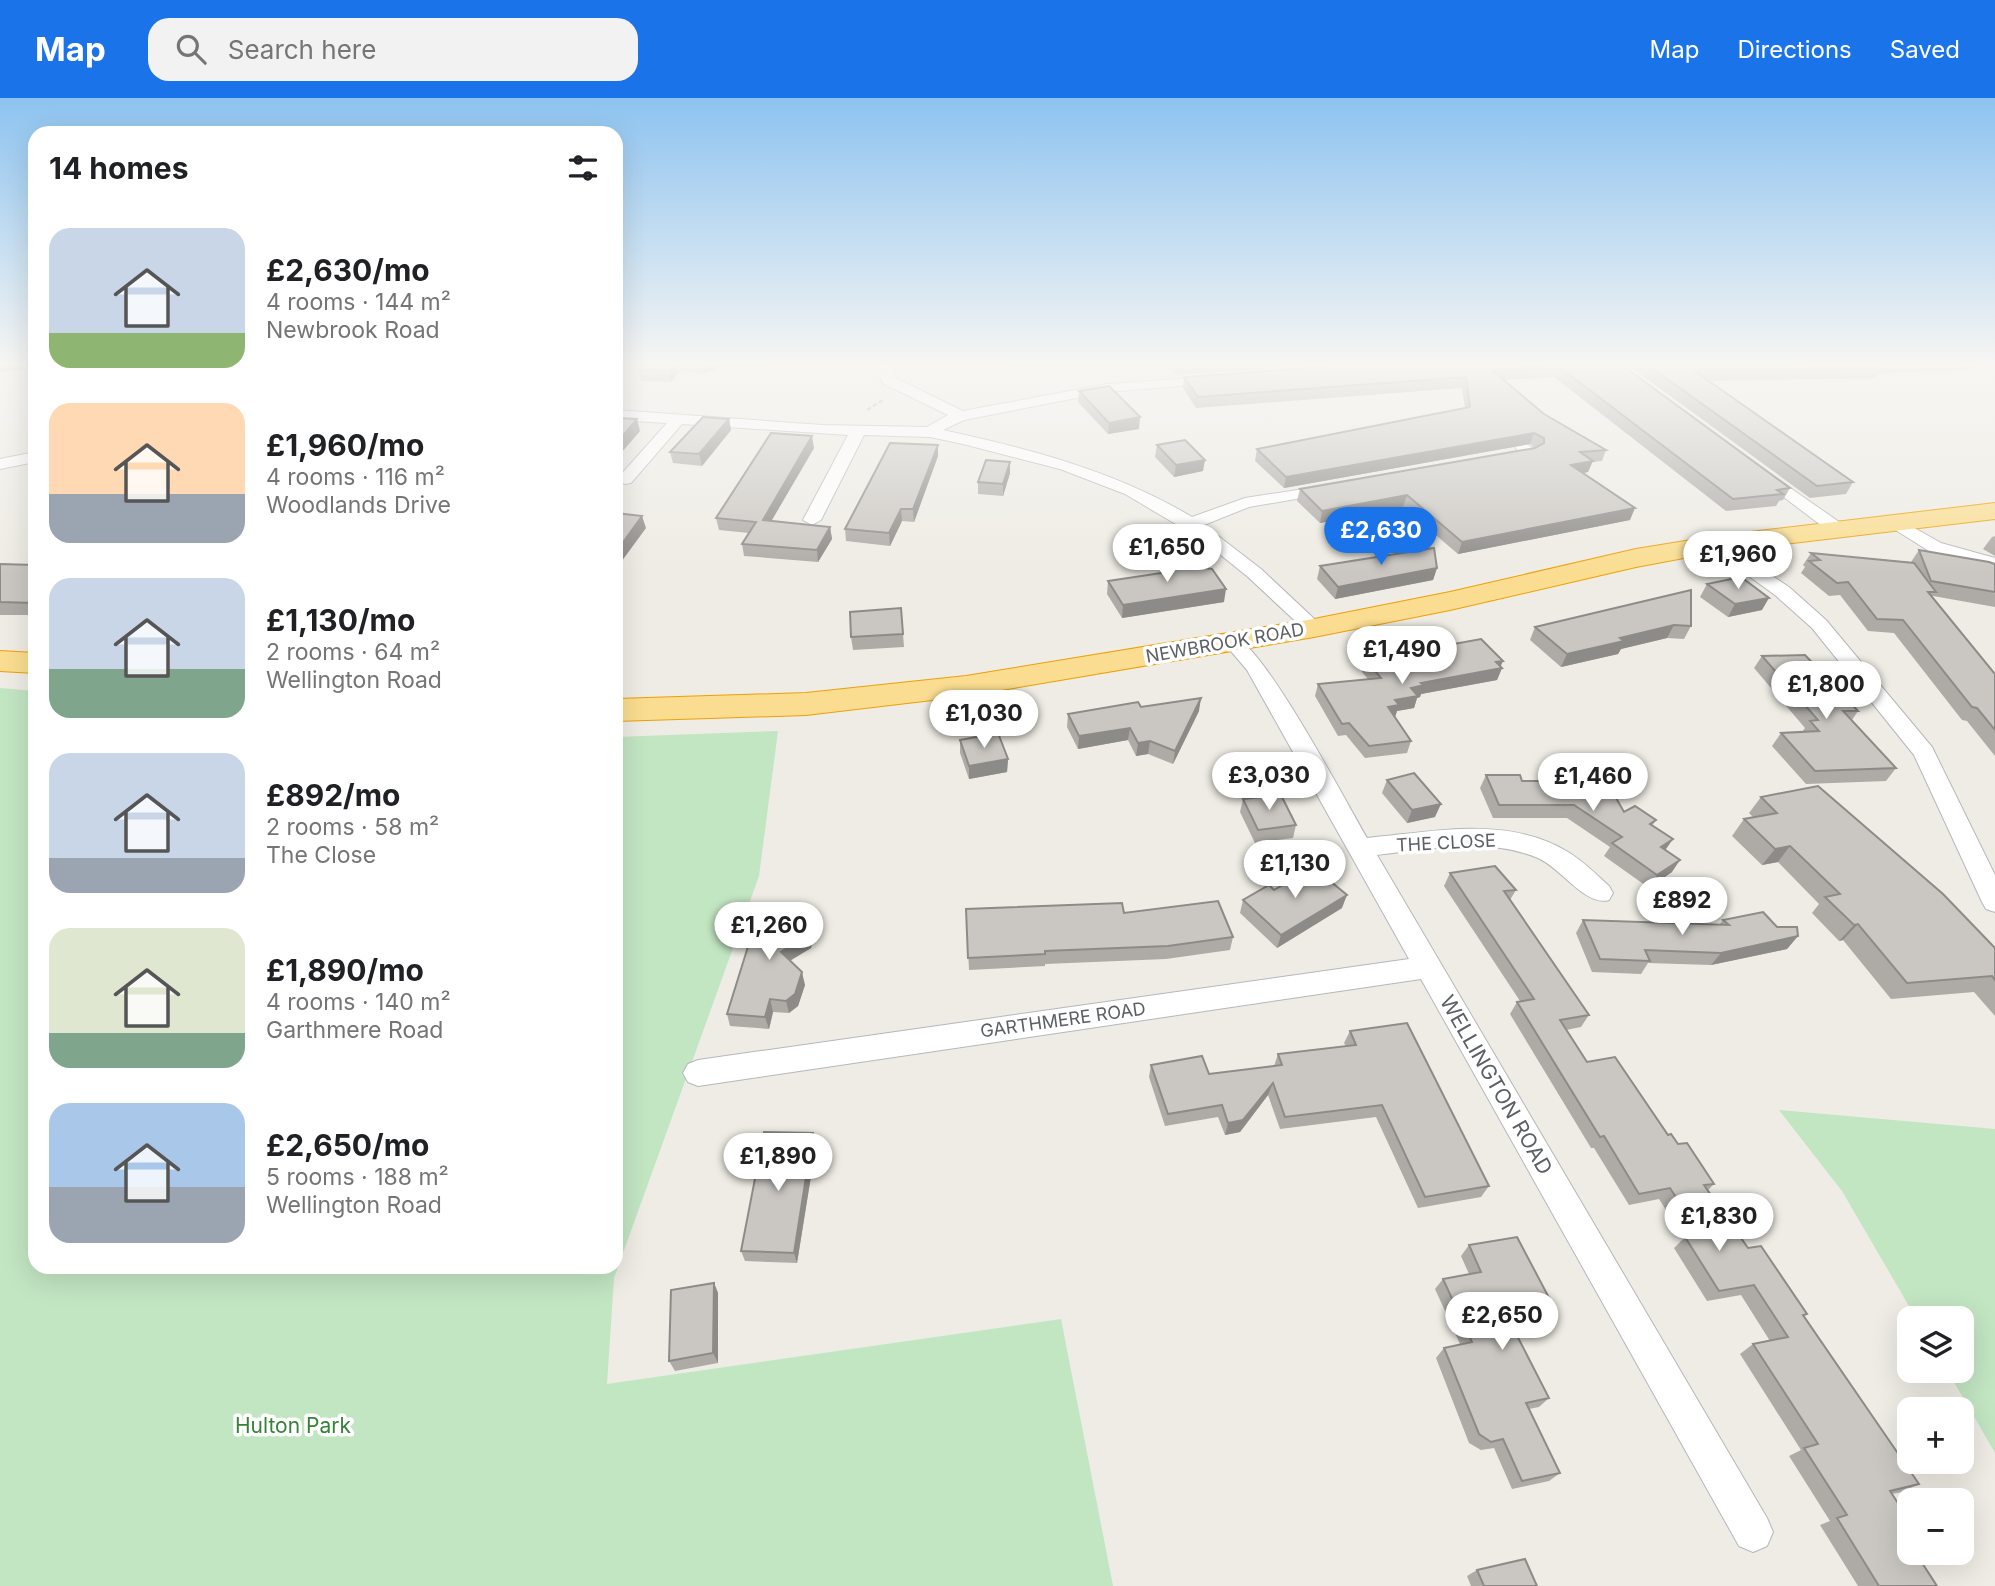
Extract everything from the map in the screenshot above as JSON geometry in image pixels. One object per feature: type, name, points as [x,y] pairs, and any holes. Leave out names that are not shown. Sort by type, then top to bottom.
[{"type":"highway","name":"NEWBROOK ROAD","points":[[623,710],[819,702],[966,686],[1314,628],[1450,601],[1636,558],[1716,544],[1995,511]]},
{"type":"highway","points":[[0,661],[28,663]]},
{"type":"street","points":[[626,479],[664,435]]},
{"type":"street","points":[[812,520],[856,435]]},
{"type":"street","points":[[944,435],[1014,452],[1103,481],[1190,524],[1245,566],[1314,628]]},
{"type":"street","points":[[1503,457],[1531,452]]},
{"type":"street","points":[[0,464],[28,458]]},
{"type":"street","points":[[1748,463],[1836,528]]},
{"type":"street","points":[[1190,524],[1245,503],[1354,484]]},
{"type":"street","points":[[1895,522],[1935,547],[1995,564]]},
{"type":"street","points":[[1716,544],[1782,592],[1819,624],[1924,752],[1995,902]]},
{"type":"street","name":"WELLINGTON ROAD","points":[[1234,643],[1256,667],[1753,1532]]},
{"type":"street","name":"THE CLOSE","points":[[1359,848],[1499,839],[1548,852],[1562,860],[1600,893]]},
{"type":"street","name":"GARTHMERE ROAD","points":[[698,1073],[1429,967]]},
{"type":"green space","name":"Hulton Park","points":[[0,688],[28,690],[28,1274],[615,1274],[607,1384],[1061,1319],[1113,1586],[0,1586]]},
{"type":"green space","name":"Hulton Park","points":[[778,731],[759,876],[623,1253],[623,737]]},
{"type":"green space","points":[[1779,1110],[1995,1129],[1995,1453],[1974,1417],[1974,1397],[1963,1397],[1955,1383],[1974,1383],[1974,1306],[1909,1306],[1842,1191]]},
{"type":"building","points":[[686,435],[715,435],[699,454],[670,452]]},
{"type":"building","points":[[769,435],[812,436],[763,520],[830,527],[817,550],[742,544],[756,522],[716,518]]},
{"type":"building","points":[[1326,435],[1520,435],[1286,477],[1257,449]]},
{"type":"building","points":[[1539,435],[1581,435],[1606,450],[1580,452],[1593,461],[1571,465],[1635,508],[1462,542],[1407,495],[1322,511],[1300,489],[1535,448],[1544,443],[1544,438]]},
{"type":"building","points":[[1649,435],[1718,435],[1790,488],[1777,490],[1783,494],[1733,499]]},
{"type":"building","points":[[1746,435],[1786,435],[1853,482],[1817,486]]},
{"type":"building","points":[[1185,440],[1205,460],[1176,465],[1157,445]]},
{"type":"building","points":[[890,443],[938,445],[913,509],[901,509],[889,533],[845,529]]},
{"type":"building","points":[[986,460],[1010,462],[1003,484],[978,482]]},
{"type":"building","points":[[623,514],[642,516],[623,542]]},
{"type":"building","points":[[1434,548],[1437,568],[1338,587],[1320,566]]},
{"type":"building","points":[[1919,550],[1995,564],[1995,592],[1931,581]]},
{"type":"building","points":[[1811,553],[1914,563],[1936,592],[1928,592],[1995,674],[1995,730],[1977,708],[1972,707],[1903,620],[1877,619],[1848,582],[1837,583],[1809,561],[1820,560]]},
{"type":"building","points":[[1192,560],[1197,567],[1212,569],[1226,589],[1123,605],[1108,581],[1168,572],[1162,564]]},
{"type":"building","points":[[0,564],[28,565],[28,603],[0,602]]},
{"type":"building","points":[[1741,577],[1769,598],[1735,604],[1707,584]]},
{"type":"building","points":[[1691,590],[1691,626],[1674,625],[1620,638],[1624,641],[1567,654],[1535,627]]},
{"type":"building","points":[[901,608],[903,634],[851,637],[850,612]]},
{"type":"building","points":[[1481,639],[1503,661],[1496,662],[1502,668],[1421,683],[1424,685],[1411,688],[1418,696],[1395,700],[1399,705],[1388,707],[1411,741],[1369,746],[1349,723],[1342,724],[1318,684],[1381,678],[1366,660]]},
{"type":"building","points":[[1805,655],[1858,711],[1843,711],[1896,768],[1815,771],[1781,733],[1819,731],[1810,721],[1818,720],[1762,656]]},
{"type":"building","points":[[1201,698],[1175,751],[1150,741],[1138,743],[1130,728],[1079,736],[1068,714],[1138,702],[1141,707]]},
{"type":"building","points":[[998,733],[1008,759],[969,766],[960,740]]},
{"type":"building","points":[[1414,773],[1441,804],[1412,810],[1387,780]]},
{"type":"building","points":[[1486,775],[1520,775],[1522,781],[1580,781],[1577,775],[1603,775],[1624,812],[1635,806],[1656,820],[1650,824],[1673,839],[1661,847],[1680,860],[1657,875],[1612,843],[1622,837],[1574,805],[1499,805]]},
{"type":"building","points":[[1818,786],[1943,894],[1995,948],[1995,980],[1992,976],[1907,983],[1858,924],[1854,925],[1825,897],[1840,894],[1790,846],[1775,849],[1744,819],[1777,813],[1761,797]]},
{"type":"building","points":[[1281,795],[1296,825],[1258,830],[1243,799]]},
{"type":"building","points":[[1495,866],[1516,890],[1504,891],[1589,1015],[1560,1020],[1587,1062],[1615,1057],[1668,1135],[1671,1134],[1678,1144],[1687,1143],[1714,1184],[1704,1185],[1748,1248],[1761,1246],[1807,1314],[1803,1315],[1897,1452],[1897,1474],[1912,1474],[1919,1484],[1890,1491],[1897,1502],[1897,1565],[1923,1565],[1937,1586],[1879,1586],[1837,1518],[1847,1515],[1804,1448],[1818,1444],[1753,1344],[1788,1337],[1754,1285],[1719,1291],[1685,1237],[1700,1234],[1670,1188],[1639,1194],[1604,1136],[1600,1137],[1517,1002],[1534,999],[1450,873]]},
{"type":"building","points":[[1313,867],[1347,895],[1281,935],[1243,900],[1269,885],[1274,890]]},
{"type":"building","points":[[1218,901],[1233,937],[1168,946],[1045,951],[1045,954],[968,958],[966,909],[1122,903],[1124,913]]},
{"type":"building","points":[[760,908],[804,912],[812,920],[808,935],[781,952],[802,972],[795,994],[786,1001],[770,999],[765,1017],[727,1014]]},
{"type":"building","points":[[1763,912],[1777,927],[1797,927],[1798,936],[1721,953],[1645,950],[1650,961],[1600,959],[1583,920],[1729,925],[1723,920]]},
{"type":"building","points":[[1407,1023],[1489,1186],[1425,1197],[1382,1105],[1285,1117],[1273,1083],[1243,1120],[1228,1123],[1222,1105],[1168,1114],[1151,1065],[1202,1056],[1209,1074],[1282,1065],[1278,1054],[1356,1045],[1350,1031]]},
{"type":"building","points":[[764,1132],[813,1133],[794,1253],[741,1251]]},
{"type":"building","points":[[1517,1237],[1556,1311],[1509,1320],[1549,1398],[1526,1403],[1560,1473],[1522,1481],[1503,1439],[1491,1442],[1479,1434],[1444,1348],[1472,1342],[1443,1279],[1481,1272],[1469,1245]]},
{"type":"building","points":[[714,1283],[713,1353],[669,1361],[671,1290]]},
{"type":"building","points":[[1525,1559],[1537,1586],[1484,1586],[1477,1570]]}]
